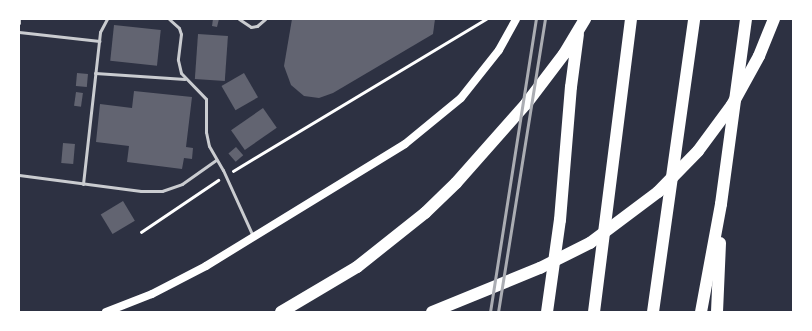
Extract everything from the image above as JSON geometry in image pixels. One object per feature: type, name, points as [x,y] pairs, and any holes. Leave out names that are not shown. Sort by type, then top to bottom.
[{"type":"highway","points":[[547,312],[560,220],[571,87],[580,19]]},
{"type":"highway","points":[[281,312],[357,267],[391,242],[435,203],[526,104],[564,54],[585,19]]},
{"type":"highway","points":[[594,312],[631,19]]},
{"type":"highway","points":[[653,312],[694,19]]},
{"type":"highway","points":[[701,312],[722,204],[746,19]]},
{"type":"highway","points":[[432,312],[565,256],[614,227],[658,192],[698,151],[732,105],[759,56],[774,19]]},
{"type":"highway","points":[[717,312],[722,204]]},
{"type":"main road","points":[[106,312],[179,281],[374,164],[434,122],[461,98],[484,70],[516,19]]},
{"type":"lane","points":[[19,23],[20,19]]},
{"type":"lane","points":[[83,184],[99,41],[102,26],[107,19]]},
{"type":"lane","points":[[169,19],[179,28],[181,34],[179,67],[185,79],[206,99],[207,139],[254,237]]},
{"type":"lane","points":[[239,19],[251,27],[257,26],[265,19]]},
{"type":"lane","points":[[19,32],[99,41]]},
{"type":"lane","points":[[95,74],[185,79]]},
{"type":"lane","points":[[19,175],[83,184],[162,191],[182,184],[216,160]]},
{"type":"path","points":[[141,232],[225,176],[486,19]]},
{"type":"building","points":[[213,19],[219,19],[217,27],[212,26]]},
{"type":"building","points":[[292,19],[435,19],[433,34],[333,93],[319,98],[304,96],[291,85],[284,66]]},
{"type":"building","points":[[114,25],[161,30],[157,66],[110,61]]},
{"type":"building","points":[[198,34],[228,36],[225,81],[195,79]]},
{"type":"building","points":[[77,73],[88,74],[87,87],[76,86]]},
{"type":"building","points":[[244,73],[258,97],[235,110],[221,86]]},
{"type":"building","points":[[134,91],[192,97],[186,147],[193,148],[192,159],[184,158],[182,169],[127,162],[129,146],[96,142],[100,104],[132,108]]},
{"type":"building","points":[[76,92],[83,93],[81,107],[74,106]]},
{"type":"building","points":[[263,108],[277,128],[245,150],[231,130]]},
{"type":"building","points":[[63,143],[75,144],[73,164],[61,163]]},
{"type":"building","points":[[236,147],[243,155],[236,162],[228,154]]},
{"type":"building","points":[[123,201],[135,221],[113,234],[101,214]]},
{"type":"railway","points":[[490,312],[536,19]]},
{"type":"railway","points":[[498,312],[545,19]]}]
